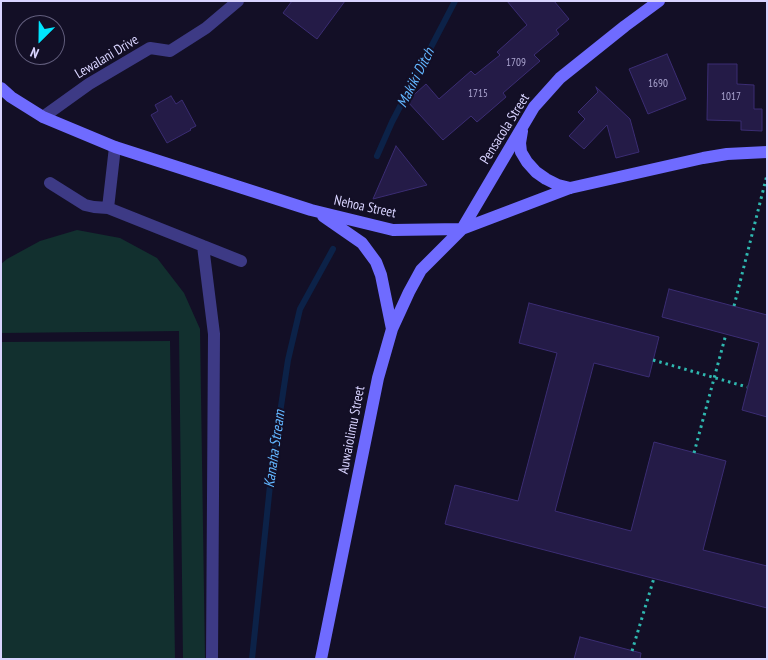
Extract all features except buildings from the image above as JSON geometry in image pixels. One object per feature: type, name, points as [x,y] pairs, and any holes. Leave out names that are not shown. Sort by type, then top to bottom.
[{"type":"street","name":"Lewalani Drive","points":[[43,117],[89,84],[150,48],[170,51],[206,28],[238,1]]},
{"type":"street","name":"Pensacola Street","points":[[462,229],[534,107],[560,78],[659,1]]},
{"type":"street","name":"Nehoa Street","points":[[1,88],[11,97],[43,117],[116,147],[311,210],[393,230],[462,229],[570,188],[703,158],[736,153],[767,152]]},
{"type":"street","points":[[524,126],[520,143],[521,152],[527,162],[546,179],[570,188]]},
{"type":"street","points":[[108,208],[116,147]]},
{"type":"street","points":[[50,183],[85,204],[108,208],[241,261]]},
{"type":"street","points":[[311,210],[325,217],[369,251],[381,275],[392,328]]},
{"type":"street","name":"Auwaiolimu Street","points":[[321,659],[378,378],[392,328],[421,270],[462,229]]},
{"type":"street","points":[[203,246],[214,334],[212,659]]},
{"type":"path","points":[[734,306],[767,175]]},
{"type":"path","points":[[694,452],[726,334]]},
{"type":"path","points":[[653,360],[747,387]]},
{"type":"path","points":[[632,651],[654,578]]},
{"type":"green space","points":[[77,230],[120,238],[157,258],[184,293],[200,329],[205,659],[183,659],[179,331],[1,333],[1,264],[40,241]]},
{"type":"green space","points":[[170,341],[175,659],[1,659],[1,342]]},
{"type":"waterway","name":"Makiki Ditch","points":[[377,156],[392,122],[455,1]]},
{"type":"waterway","name":"Kanaha Stream","points":[[252,659],[272,466],[288,360],[300,309],[333,249]]}]
